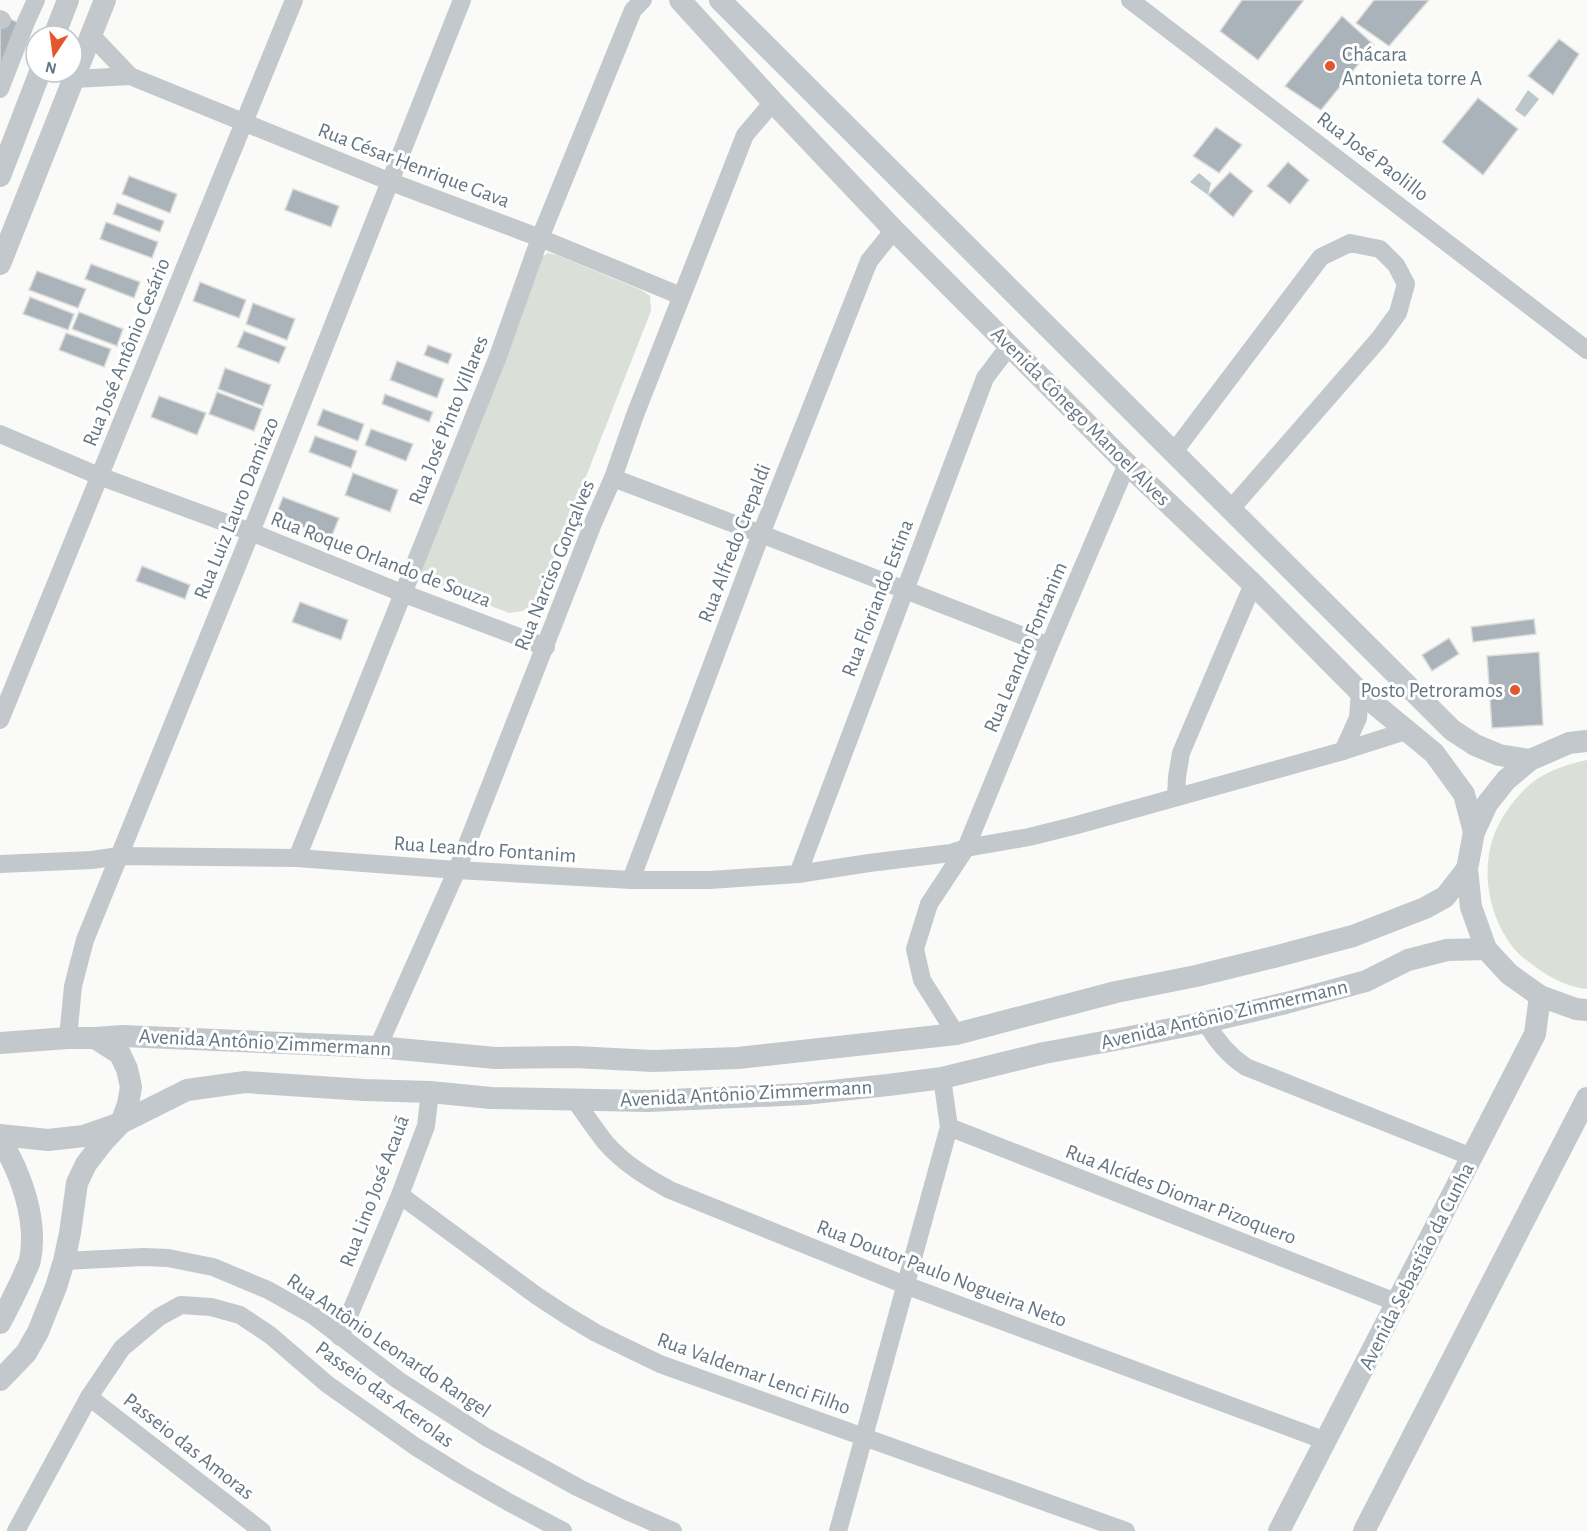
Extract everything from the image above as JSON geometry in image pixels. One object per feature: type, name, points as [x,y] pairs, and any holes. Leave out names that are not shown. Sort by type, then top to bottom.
[{"type":"street","points":[[0,89],[8,59],[36,0]]},
{"type":"street","points":[[59,24],[68,0]]},
{"type":"street","points":[[84,53],[105,0]]},
{"type":"street","name":"Rua José Antônio Cesário","points":[[0,720],[294,0]]},
{"type":"street","name":"Rua Luiz Lauro Damiazo","points":[[68,1038],[73,986],[85,940],[251,532],[462,0]]},
{"type":"street","name":"Rua José Pinto Villares","points":[[297,858],[497,359],[540,238],[633,10],[643,0]]},
{"type":"street","name":"Avenida Cônego Manoel Alves","points":[[680,0],[894,230],[1127,464],[1253,584],[1360,692],[1434,753],[1464,794],[1474,832]]},
{"type":"street","name":"Avenida Cônego Manoel Alves","points":[[720,0],[1452,730],[1475,745],[1499,755],[1530,760]]},
{"type":"street","name":"Rua José Paolillo","points":[[1130,0],[1587,350]]},
{"type":"street","name":"Rua César Henrique Gava","points":[[91,35],[130,76]]},
{"type":"street","name":"Rua César Henrique Gava","points":[[84,78],[130,76],[681,296]]},
{"type":"street","points":[[0,176],[35,84]]},
{"type":"street","points":[[0,264],[72,84]]},
{"type":"street","name":"Rua Narciso Gonçalves","points":[[378,1047],[457,870],[613,478],[635,415],[745,135],[773,102]]},
{"type":"street","name":"Rua Alfredo Crepaldi","points":[[631,880],[761,534],[869,261],[894,230]]},
{"type":"street","points":[[1173,453],[1321,257],[1350,243],[1380,249],[1396,264],[1406,284],[1398,313],[1379,339],[1230,510]]},
{"type":"street","name":"Rua Floriando Estina","points":[[798,874],[985,378],[1010,345]]},
{"type":"street","name":"Rua Roque Orlando de Souza","points":[[0,434],[99,477],[251,532],[402,593],[546,647]]},
{"type":"street","name":"Rua Leandro Fontanim","points":[[956,1034],[922,980],[915,949],[929,904],[966,848],[1127,464]]},
{"type":"street","points":[[613,478],[1049,646]]},
{"type":"street","points":[[1176,797],[1181,753],[1253,584]]},
{"type":"street","points":[[1343,751],[1358,718],[1360,692]]},
{"type":"street","name":"Rua Leandro Fontanim","points":[[0,864],[92,860],[119,856],[297,858],[631,880],[710,880],[798,874],[951,853],[966,848],[1029,837],[1343,751],[1406,731]]},
{"type":"street","points":[[1587,741],[1569,743],[1530,760],[1506,780],[1487,804],[1474,832],[1467,869],[1471,907],[1486,950],[1509,974],[1540,996],[1576,1010],[1587,1010]]},
{"type":"street","name":"Avenida Antônio Zimmermann","points":[[0,1043],[123,1036],[378,1047],[495,1058],[575,1057],[653,1061],[738,1058],[956,1034],[1116,992],[1274,957],[1353,936],[1425,908],[1445,897],[1467,869]]},
{"type":"street","name":"Avenida Antônio Zimmermann","points":[[0,1137],[48,1140],[84,1136],[120,1123],[187,1090],[245,1082],[430,1092],[491,1098],[648,1101],[804,1094],[942,1078],[1044,1053],[1206,1022],[1286,1003],[1366,981],[1408,960],[1447,950],[1486,950]]},
{"type":"street","name":"Avenida Sebastião da Cunha","points":[[1279,1531],[1535,1034],[1540,996]]},
{"type":"street","points":[[1206,1022],[1211,1033],[1227,1053],[1246,1066],[1472,1157]]},
{"type":"street","points":[[0,1380],[26,1353],[47,1310],[70,1233],[77,1183],[86,1164],[120,1123],[128,1104],[131,1087],[127,1069],[120,1054],[95,1038]]},
{"type":"street","points":[[838,1531],[949,1127],[942,1078]]},
{"type":"street","name":"Rua Lino José Acauã","points":[[340,1337],[400,1195],[426,1126],[430,1092]]},
{"type":"street","points":[[1364,1531],[1587,1098]]},
{"type":"street","name":"Rua Doutor Paulo Nogueira Neto","points":[[574,1099],[612,1149],[635,1169],[670,1190],[905,1285],[1326,1441]]},
{"type":"street","name":"Rua Alcídes Diomar Pizoquero","points":[[949,1127],[1398,1303]]},
{"type":"street","points":[[0,1137],[23,1186],[28,1204],[31,1242],[30,1261],[0,1323]]},
{"type":"street","name":"Rua Valdemar Lenci Filho","points":[[400,1195],[537,1296],[596,1333],[660,1364],[1126,1531]]},
{"type":"street","name":"Rua Antônio Leonardo Rangel","points":[[63,1261],[168,1258],[213,1267],[268,1290],[314,1316],[407,1386],[486,1437],[579,1488],[673,1531]]},
{"type":"street","name":"Passeio das Acerolas","points":[[89,1397],[122,1348],[159,1317],[181,1305],[211,1307],[240,1314],[270,1335],[327,1384],[417,1447],[472,1482],[563,1531]]},
{"type":"street","points":[[16,1531],[89,1397]]},
{"type":"street","name":"Passeio das Amoras","points":[[89,1397],[261,1531]]},
{"type":"shaded area","points":[[1528,90],[1539,99],[1525,117],[1515,110]]},
{"type":"shaded area","points":[[1199,173],[1211,183],[1208,195],[1190,182]]},
{"type":"shaded area","points":[[548,253],[641,290],[650,296],[651,311],[538,599],[523,611],[509,613],[421,579],[419,571],[542,257]]},
{"type":"shaded area","points":[[1587,760],[1587,989],[1565,984],[1551,977],[1519,954],[1509,942],[1495,914],[1488,884],[1488,868],[1489,853],[1496,831],[1506,812],[1520,794],[1546,774]]},
{"type":"building","points":[[1242,0],[1304,0],[1258,60],[1220,31]]},
{"type":"building","points":[[1374,0],[1429,0],[1389,46],[1356,23]]},
{"type":"building","points":[[4,16],[21,24],[0,67],[0,25]]},
{"type":"building","name":"Chácara Antonieta torre A","points":[[1342,16],[1374,45],[1321,110],[1285,86]]},
{"type":"building","points":[[1559,39],[1579,54],[1553,95],[1528,76]]},
{"type":"building","points":[[1478,98],[1518,129],[1483,175],[1442,142]]},
{"type":"building","points":[[1216,127],[1242,145],[1219,173],[1193,156]]},
{"type":"building","points":[[1288,162],[1309,180],[1290,204],[1267,186]]},
{"type":"building","points":[[1230,172],[1253,191],[1233,217],[1208,195]]},
{"type":"building","points":[[129,176],[177,194],[170,213],[122,194]]},
{"type":"building","points":[[293,189],[339,206],[331,227],[285,210]]},
{"type":"building","points":[[117,203],[164,221],[160,232],[113,214]]},
{"type":"building","points":[[106,222],[158,242],[152,258],[100,239]]},
{"type":"building","points":[[91,264],[140,282],[134,298],[85,279]]},
{"type":"building","points":[[37,271],[86,289],[78,308],[29,290]]},
{"type":"building","points":[[200,282],[246,300],[239,318],[193,301]]},
{"type":"building","points":[[30,297],[74,314],[68,330],[23,314]]},
{"type":"building","points":[[253,303],[295,319],[287,340],[246,324]]},
{"type":"building","points":[[79,312],[123,329],[117,346],[72,329]]},
{"type":"building","points":[[244,331],[286,347],[279,363],[237,347]]},
{"type":"building","points":[[66,333],[111,349],[104,367],[59,350]]},
{"type":"building","points":[[428,345],[452,354],[448,364],[424,355]]},
{"type":"building","points":[[397,361],[444,379],[437,398],[390,380]]},
{"type":"building","points":[[225,368],[271,385],[263,406],[218,389]]},
{"type":"building","points":[[217,392],[262,409],[254,431],[209,414]]},
{"type":"building","points":[[385,394],[433,412],[429,422],[382,404]]},
{"type":"building","points":[[159,396],[206,413],[197,435],[151,417]]},
{"type":"building","points":[[323,409],[364,424],[358,441],[317,425]]},
{"type":"building","points":[[371,429],[413,444],[406,461],[365,445]]},
{"type":"building","points":[[315,436],[357,451],[351,468],[309,452]]},
{"type":"building","points":[[353,473],[398,490],[390,512],[345,495]]},
{"type":"building","points":[[283,497],[339,518],[331,538],[275,517]]},
{"type":"building","points":[[142,566],[190,585],[185,599],[136,581]]},
{"type":"building","points":[[300,602],[348,620],[341,640],[292,622]]},
{"type":"building","points":[[1534,619],[1536,634],[1473,642],[1471,627]]},
{"type":"building","points":[[1449,638],[1459,654],[1432,671],[1422,655]]},
{"type":"building","name":"Posto Petroramos","points":[[1539,652],[1543,725],[1492,728],[1487,656]]},
{"type":"place","name":"Chácara Antonieta torre A","points":[[1330,66]]},
{"type":"place","name":"Posto Petroramos","points":[[1515,690]]}]
